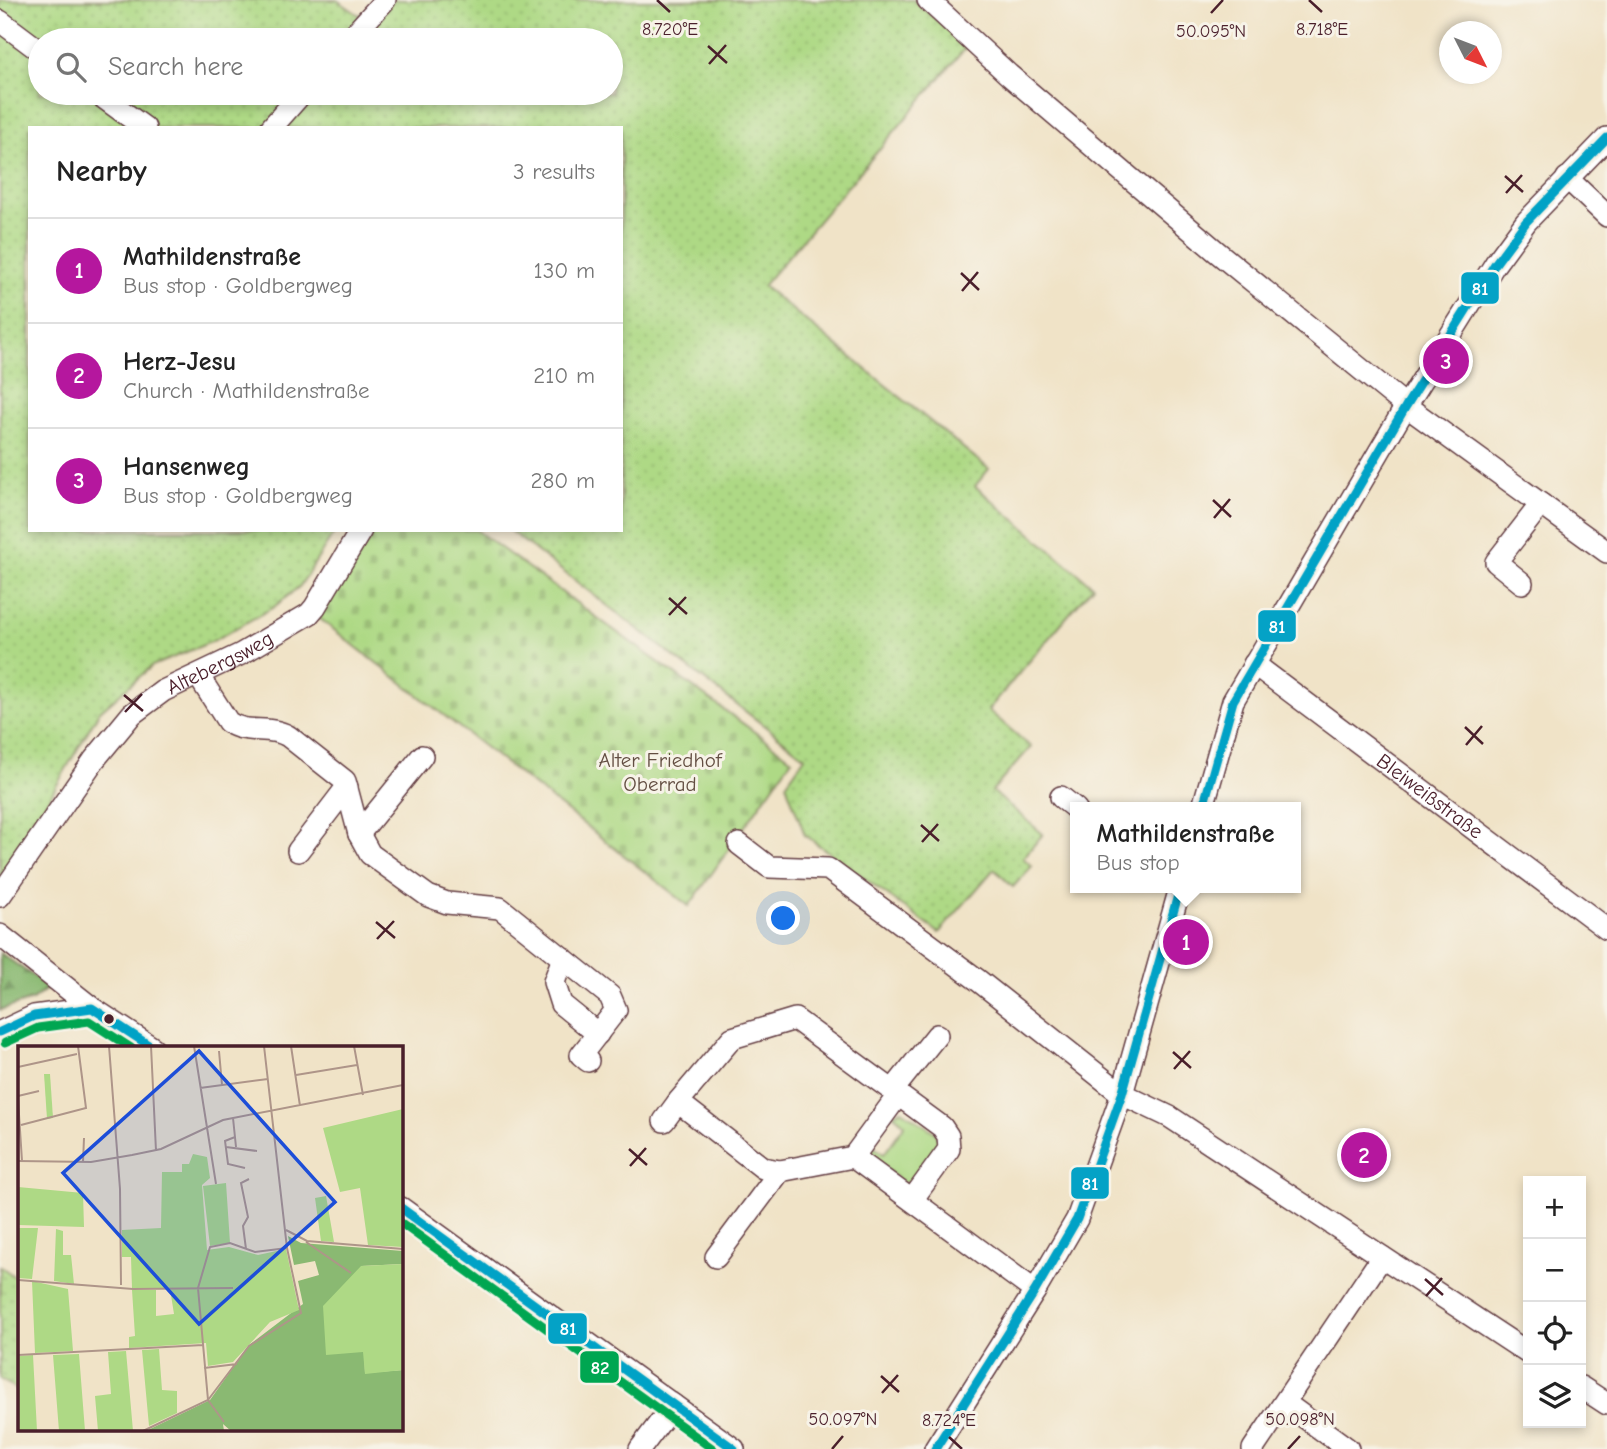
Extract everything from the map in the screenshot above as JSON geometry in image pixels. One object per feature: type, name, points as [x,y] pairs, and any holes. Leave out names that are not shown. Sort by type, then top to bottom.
[{"type":"street","points":[[360,28],[384,0]]},
{"type":"street","points":[[928,0],[1009,75],[1217,252],[1406,406],[1607,552]]},
{"type":"street","points":[[0,21],[28,42]]},
{"type":"street","points":[[113,105],[142,126]]},
{"type":"street","points":[[273,126],[291,105]]},
{"type":"street","points":[[1204,802],[1233,701],[1406,406],[1495,264],[1526,222],[1607,138]]},
{"type":"street","points":[[1567,177],[1607,216]]},
{"type":"street","points":[[1522,583],[1496,562],[1541,504]]},
{"type":"street","name":"Altebergsweg","points":[[0,896],[112,736],[149,700],[163,691],[241,654],[309,614],[360,532]]},
{"type":"street","name":"Bleiweißstraße","points":[[1254,664],[1607,929]]},
{"type":"street","points":[[198,675],[228,722],[241,729],[278,730],[345,781],[359,834],[370,854],[428,896],[447,903],[500,908],[610,996],[616,1010],[581,1055],[588,1061]]},
{"type":"street","points":[[359,834],[422,756]]},
{"type":"street","points":[[298,851],[347,787]]},
{"type":"street","points":[[740,844],[769,867],[828,869],[979,981],[1122,1094],[1170,1117],[1523,1350]]},
{"type":"street","points":[[935,1449],[1035,1291],[1084,1202],[1122,1094],[1177,893]]},
{"type":"street","points":[[0,935],[92,1008],[150,1046]]},
{"type":"street","points":[[564,958],[554,982],[561,1004],[598,1034]]},
{"type":"street","points":[[0,1032],[34,1016],[92,1008]]},
{"type":"street","points":[[664,1121],[732,1038],[795,1019],[942,1127],[948,1136],[948,1149],[912,1200]]},
{"type":"street","points":[[678,1102],[763,1168],[780,1171],[853,1157],[937,1035]]},
{"type":"street","points":[[853,1157],[1035,1291]]},
{"type":"street","points":[[716,1257],[780,1171]]},
{"type":"street","points":[[402,1209],[734,1449]]},
{"type":"street","points":[[1253,1449],[1382,1257]]},
{"type":"street","points":[[1586,1390],[1607,1404]]},
{"type":"street","points":[[1285,1403],[1348,1449]]},
{"type":"street","points":[[640,1449],[673,1405]]},
{"type":"green space","points":[[0,0],[337,0],[359,15],[394,0],[914,0],[967,46],[763,286],[989,469],[975,486],[1093,586],[988,710],[1031,747],[992,791],[1043,834],[1023,858],[1032,866],[1013,887],[994,869],[939,933],[805,835],[786,784],[805,757],[512,532],[623,532],[623,126],[28,126],[28,532],[335,532],[300,586],[274,607],[211,642],[152,666],[99,712],[0,883]]},
{"type":"green space","name":"Alter Friedhof Oberrad","points":[[367,532],[479,532],[792,759],[689,906],[315,615]]},
{"type":"green space","points":[[0,953],[49,987],[32,1000],[0,1010]]},
{"type":"green space","points":[[902,1110],[936,1133],[940,1147],[913,1182],[903,1183],[870,1157],[871,1145],[884,1154],[905,1124],[893,1114]]},
{"type":"green space","points":[[0,1266],[18,1279],[18,1390],[0,1379]]},
{"type":"transit line","name":"81","points":[[1204,802],[1233,701],[1406,406],[1495,264],[1526,222],[1607,138]]},
{"type":"transit line","name":"81","points":[[935,1449],[1077,1219],[1122,1094],[1179,893]]},
{"type":"transit line","name":"81","points":[[0,1032],[34,1016],[92,1008],[150,1046]]},
{"type":"transit line","name":"82","points":[[5,1043],[38,1028],[89,1021],[128,1046]]},
{"type":"transit line","name":"81","points":[[402,1209],[734,1449]]},
{"type":"transit line","name":"82","points":[[402,1224],[713,1449]]},
{"type":"place","name":"Hansenweg","points":[[1446,361]]},
{"type":"place","name":"Mathildenstraße","points":[[1186,942]]},
{"type":"place","name":"Herz-Jesu","points":[[1364,1155]]}]
